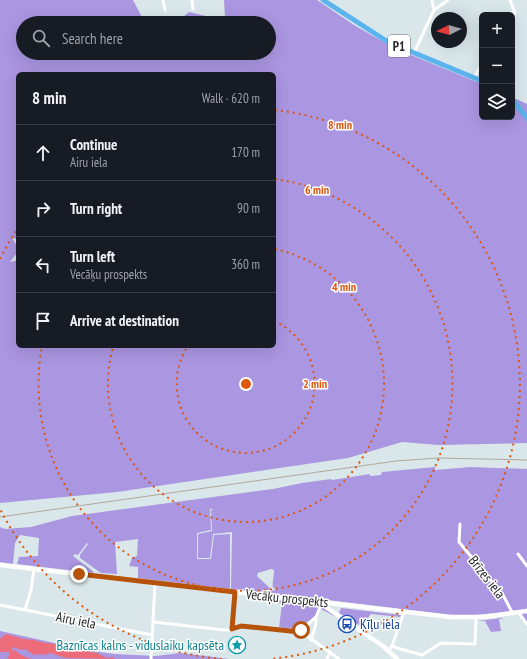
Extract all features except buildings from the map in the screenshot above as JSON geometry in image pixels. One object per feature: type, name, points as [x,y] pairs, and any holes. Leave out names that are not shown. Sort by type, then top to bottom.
[{"type":"main road","name":"P1","points":[[323,0],[331,2],[382,38],[479,80]]},
{"type":"main road","points":[[515,103],[527,118]]},
{"type":"main road","name":"Vecāķu prospekts","points":[[0,565],[156,582],[323,604],[339,604],[450,617],[476,617],[513,614],[527,611]]},
{"type":"main road","points":[[323,604],[389,650],[397,659]]},
{"type":"main road","points":[[336,614],[339,604]]},
{"type":"street","points":[[163,0],[165,10]]},
{"type":"street","points":[[192,0],[193,10]]},
{"type":"street","points":[[432,0],[434,10]]},
{"type":"street","points":[[414,53],[434,10],[448,0]]},
{"type":"street","points":[[510,0],[515,12]]},
{"type":"street","points":[[474,78],[479,69]]},
{"type":"street","name":"Brīzes iela","points":[[460,524],[459,542],[503,595],[513,614]]},
{"type":"street","points":[[518,554],[527,566]]},
{"type":"street","points":[[25,610],[32,590],[34,569]]},
{"type":"street","points":[[151,659],[156,582]]},
{"type":"street","points":[[232,629],[235,592]]},
{"type":"street","points":[[312,640],[316,617],[323,604]]},
{"type":"street","name":"Airu iela","points":[[0,605],[152,635]]},
{"type":"street","points":[[389,650],[392,646],[404,612]]},
{"type":"street","points":[[519,612],[527,624]]},
{"type":"street","points":[[300,632],[316,617]]},
{"type":"street","points":[[422,654],[441,643],[476,644],[476,617]]},
{"type":"street","points":[[153,622],[223,630],[241,626],[300,632],[339,659]]},
{"type":"street","points":[[392,646],[422,654],[425,659]]},
{"type":"street","points":[[327,659],[330,652]]},
{"type":"shaded area","points":[[0,0],[133,0],[141,16],[16,16],[16,60],[276,60],[276,16],[225,16],[224,0],[317,0],[354,25],[394,48],[479,83],[479,120],[515,120],[515,98],[527,104],[527,443],[439,445],[402,442],[348,458],[117,492],[0,503]]},
{"type":"shaded area","points":[[189,12],[206,16],[184,16]]},
{"type":"shaded area","points":[[435,467],[435,470],[471,467],[527,469],[527,622],[518,611],[474,615],[451,615],[319,599],[244,592],[244,589],[231,590],[232,532],[213,534],[210,558],[198,558],[198,534],[212,531],[211,510],[214,509],[210,509],[211,530],[197,533],[197,559],[211,559],[214,535],[230,534],[230,589],[138,578],[138,567],[129,566],[132,558],[137,556],[138,539],[115,542],[117,574],[101,573],[80,558],[80,555],[88,544],[87,543],[78,555],[75,554],[73,556],[94,572],[93,573],[17,564],[19,557],[38,556],[39,538],[20,535],[15,543],[13,564],[0,562],[0,527],[5,529],[31,527],[72,516],[273,489],[331,479],[370,474],[370,476],[381,475],[382,472]],"holes":[[[271,569],[274,570],[273,588],[276,588],[273,591],[257,576],[258,573]]]},
{"type":"shaded area","points":[[256,598],[320,605],[335,615],[334,616],[321,609],[318,610],[315,617],[299,628],[294,630],[279,628],[282,603],[255,600]]},
{"type":"shaded area","points":[[341,608],[401,615],[400,617],[371,614],[361,626],[339,613]]},
{"type":"shaded area","points":[[502,618],[503,619],[499,619],[501,631],[491,632],[485,621],[477,621]]},
{"type":"shaded area","points":[[0,631],[86,650],[114,654],[156,656],[180,653],[230,659],[0,659]]},
{"type":"shaded area","points":[[6,634],[24,639],[69,646],[75,649],[97,653],[107,658],[113,657],[115,659],[66,658],[50,653],[44,655],[34,655],[25,649],[20,650],[15,647],[12,651],[15,650],[21,655],[31,659],[10,659],[7,657],[10,654],[9,652],[0,652],[0,639]]},
{"type":"railway","points":[[0,517],[396,461],[438,458],[527,460]]},
{"type":"place","name":"Ķīļu iela","points":[[347,624]]},
{"type":"place","name":"Baznīcas kalns - viduslaiku kapsēta","points":[[237,645]]},
{"type":"route","points":[[79,574],[235,592],[232,629],[237,626],[241,626],[266,627],[300,632],[301,630]]}]
